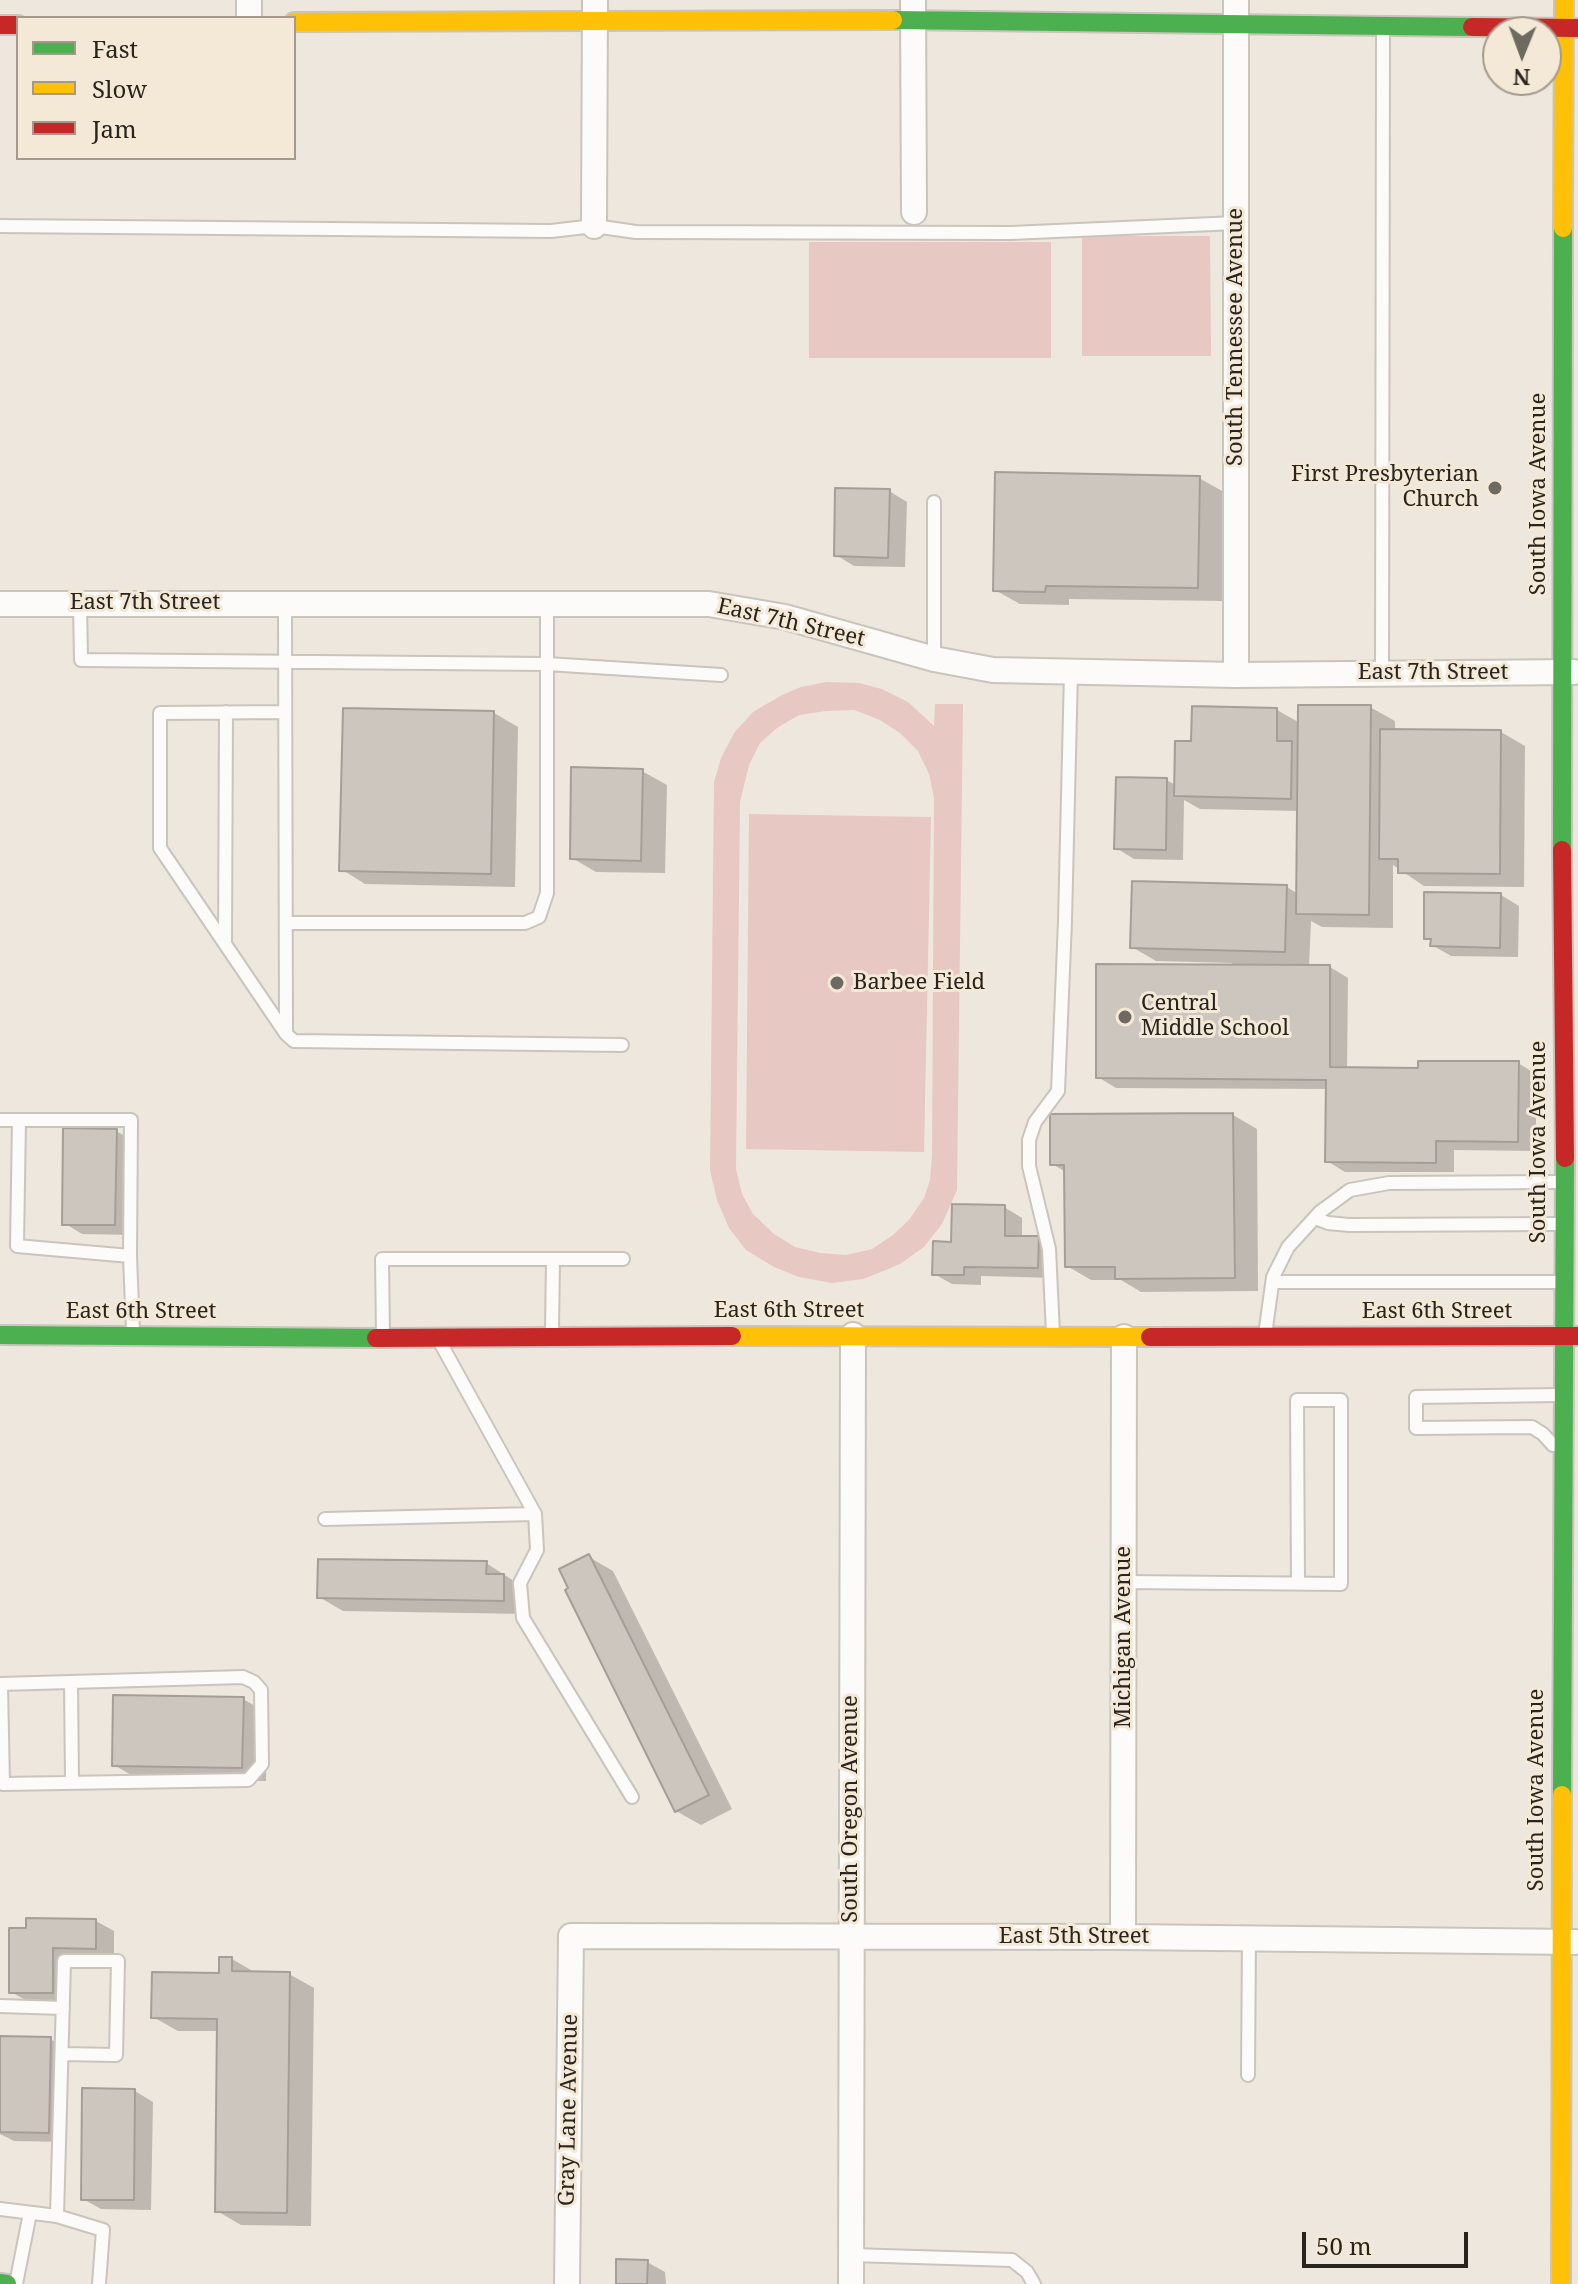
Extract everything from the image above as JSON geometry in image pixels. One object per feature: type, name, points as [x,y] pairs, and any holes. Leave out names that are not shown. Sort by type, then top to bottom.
[{"type":"street","name":"South Tennessee Avenue","points":[[1236,0],[1236,675]]},
{"type":"street","name":"South Iowa Avenue","points":[[1561,2284],[1570,1942],[1562,1395],[1570,1336],[1571,1282],[1571,1224],[1565,1182],[1571,1162],[1571,28],[1564,0]]},
{"type":"street","points":[[913,10],[914,212]]},
{"type":"street","points":[[296,22],[595,11],[756,16],[913,10],[1237,25],[1571,28]]},
{"type":"street","points":[[594,226],[595,11]]},
{"type":"street","name":"East 7th Street","points":[[0,604],[709,604],[785,617],[934,659],[993,670],[1236,675],[1570,672]]},
{"type":"street","name":"East 6th Street","points":[[0,1335],[383,1338],[552,1335],[1570,1336]]},
{"type":"street","name":"South Oregon Avenue","points":[[851,2284],[853,1335]]},
{"type":"street","name":"Michigan Avenue","points":[[1123,1937],[1124,1337]]},
{"type":"street","name":"East 5th Street","points":[[571,1936],[1570,1942]]},
{"type":"street","name":"Gray Lane Avenue","points":[[567,2284],[571,1936]]},
{"type":"street","points":[[0,2283],[7,2284]]},
{"type":"lane","points":[[1382,673],[1383,26]]},
{"type":"lane","points":[[0,226],[551,231],[594,226],[636,232],[1011,233],[1236,223]]},
{"type":"lane","points":[[934,502],[934,659]]},
{"type":"lane","points":[[80,603],[81,660],[547,664],[721,675]]},
{"type":"lane","points":[[285,603],[286,1034]]},
{"type":"lane","points":[[286,923],[525,923],[539,917],[547,893],[547,603]]},
{"type":"lane","points":[[1053,1337],[1049,1249],[1029,1166],[1029,1140],[1035,1122],[1058,1091],[1071,672]]},
{"type":"lane","points":[[225,944],[226,712]]},
{"type":"lane","points":[[285,712],[160,713],[160,848],[286,1034],[294,1041],[622,1045]]},
{"type":"lane","points":[[0,1120],[131,1120],[133,1335]]},
{"type":"lane","points":[[19,1120],[17,1246],[130,1256]]},
{"type":"lane","points":[[1265,1337],[1273,1277],[1288,1247],[1315,1218],[1350,1190],[1389,1183],[1565,1182]]},
{"type":"lane","points":[[1315,1218],[1349,1225],[1571,1224]]},
{"type":"lane","points":[[383,1338],[382,1259],[623,1259]]},
{"type":"lane","points":[[552,1335],[553,1259]]},
{"type":"lane","points":[[1273,1282],[1571,1282]]},
{"type":"lane","points":[[437,1338],[535,1514],[537,1550],[520,1583],[523,1618],[632,1797]]},
{"type":"lane","points":[[1562,1395],[1416,1397],[1416,1428],[1532,1427],[1562,1455]]},
{"type":"lane","points":[[1125,1582],[1341,1584],[1341,1400],[1297,1400],[1298,1583]]},
{"type":"lane","points":[[325,1519],[535,1514]]},
{"type":"lane","points":[[243,1677],[261,1690],[262,1764],[248,1780],[3,1784],[1,1684],[71,1682],[243,1677]]},
{"type":"lane","points":[[71,1682],[72,1783]]},
{"type":"lane","points":[[1248,2075],[1249,1938]]},
{"type":"lane","points":[[57,2216],[64,1961],[118,1961],[116,2055],[62,2054]]},
{"type":"lane","points":[[0,2006],[63,2008]]},
{"type":"lane","points":[[0,2209],[57,2216],[103,2230],[99,2284]]},
{"type":"lane","points":[[16,2284],[30,2213]]},
{"type":"lane","points":[[852,2255],[1012,2260],[1027,2272],[1034,2284]]},
{"type":"shaded area","points":[[1082,236],[1210,236],[1211,356],[1082,356]]},
{"type":"shaded area","points":[[809,242],[1051,242],[1051,358],[809,358]]},
{"type":"shaded area","points":[[827,682],[859,683],[882,689],[908,702],[934,726],[935,704],[963,704],[957,1190],[942,1224],[924,1247],[900,1264],[881,1272],[863,1279],[832,1283],[799,1277],[774,1267],[746,1250],[729,1228],[717,1200],[710,1170],[714,782],[721,758],[734,733],[753,712],[801,687]],"holes":[[[854,710],[880,720],[900,733],[918,751],[929,774],[934,798],[930,1180],[924,1198],[909,1220],[872,1249],[846,1255],[820,1253],[795,1247],[774,1234],[753,1214],[742,1194],[736,1169],[740,802],[749,765],[760,743],[799,715]]]},
{"type":"shaded area","name":"Barbee Field","points":[[749,814],[931,817],[924,1152],[746,1149]]},
{"type":"building","points":[[995,472],[1200,476],[1198,588],[1046,586],[1045,592],[993,591]]},
{"type":"building","points":[[835,488],[890,489],[888,558],[834,556]]},
{"type":"building","points":[[1298,705],[1371,705],[1369,915],[1296,914]]},
{"type":"building","points":[[1192,706],[1277,708],[1277,741],[1292,741],[1291,799],[1174,796],[1175,741],[1191,741]]},
{"type":"building","points":[[343,708],[494,711],[491,874],[339,871]]},
{"type":"building","points":[[1380,729],[1501,730],[1500,874],[1398,873],[1398,859],[1379,859]]},
{"type":"building","points":[[571,767],[643,769],[641,861],[570,859]]},
{"type":"building","points":[[1116,777],[1167,778],[1166,850],[1114,849]]},
{"type":"building","points":[[1132,881],[1287,885],[1285,952],[1130,948]]},
{"type":"building","points":[[1424,892],[1501,893],[1500,948],[1430,946],[1431,939],[1424,939]]},
{"type":"building","points":[[1096,964],[1330,965],[1330,1067],[1418,1068],[1418,1061],[1519,1061],[1518,1142],[1436,1141],[1436,1163],[1325,1162],[1326,1080],[1096,1078]]},
{"type":"building","points":[[1233,1113],[1235,1278],[1115,1279],[1115,1267],[1065,1267],[1064,1165],[1050,1165],[1050,1114]]},
{"type":"building","points":[[63,1128],[117,1129],[115,1225],[62,1225]]},
{"type":"building","points":[[952,1204],[1005,1205],[1005,1236],[1039,1236],[1038,1268],[964,1267],[964,1275],[932,1275],[933,1241],[951,1242]]},
{"type":"building","points":[[589,1554],[709,1795],[675,1812],[565,1590],[568,1588],[559,1569]]},
{"type":"building","points":[[318,1559],[487,1561],[486,1574],[504,1574],[504,1601],[317,1598]]},
{"type":"building","points":[[113,1695],[244,1697],[242,1768],[112,1766]]},
{"type":"building","points":[[26,1918],[96,1919],[96,1949],[53,1948],[53,1993],[9,1993],[9,1928],[26,1928]]},
{"type":"building","points":[[219,1957],[232,1957],[232,1971],[290,1972],[287,2213],[215,2212],[217,2019],[151,2018],[152,1972],[219,1973]]},
{"type":"building","points":[[0,2036],[51,2037],[49,2133],[0,2132]]},
{"type":"building","points":[[82,2088],[135,2089],[134,2200],[81,2200]]},
{"type":"building","points":[[616,2259],[648,2260],[647,2284],[616,2284]]},
{"type":"traffic: fast","points":[[893,20],[1472,27]]},
{"type":"traffic: fast","points":[[1562,850],[1563,228]]},
{"type":"traffic: fast","points":[[1562,1795],[1565,1158]]},
{"type":"traffic: fast","points":[[0,1335],[376,1338]]},
{"type":"traffic: fast","points":[[0,2283],[7,2284]]},
{"type":"traffic: slow","points":[[1563,228],[1564,0]]},
{"type":"traffic: slow","points":[[296,22],[893,20]]},
{"type":"traffic: slow","points":[[732,1336],[1150,1337]]},
{"type":"traffic: slow","points":[[1561,2284],[1562,1795]]},
{"type":"traffic: jam","points":[[0,25],[16,25]]},
{"type":"traffic: jam","points":[[1472,27],[1578,28]]},
{"type":"traffic: jam","points":[[1562,850],[1565,1158]]},
{"type":"traffic: jam","points":[[376,1338],[732,1336]]},
{"type":"traffic: jam","points":[[1150,1337],[1578,1336]]},
{"type":"place","name":"First Presbyterian Church","points":[[1495,488]]},
{"type":"place","name":"Barbee Field","points":[[837,983]]},
{"type":"place","name":"Central Middle School","points":[[1125,1017]]}]
